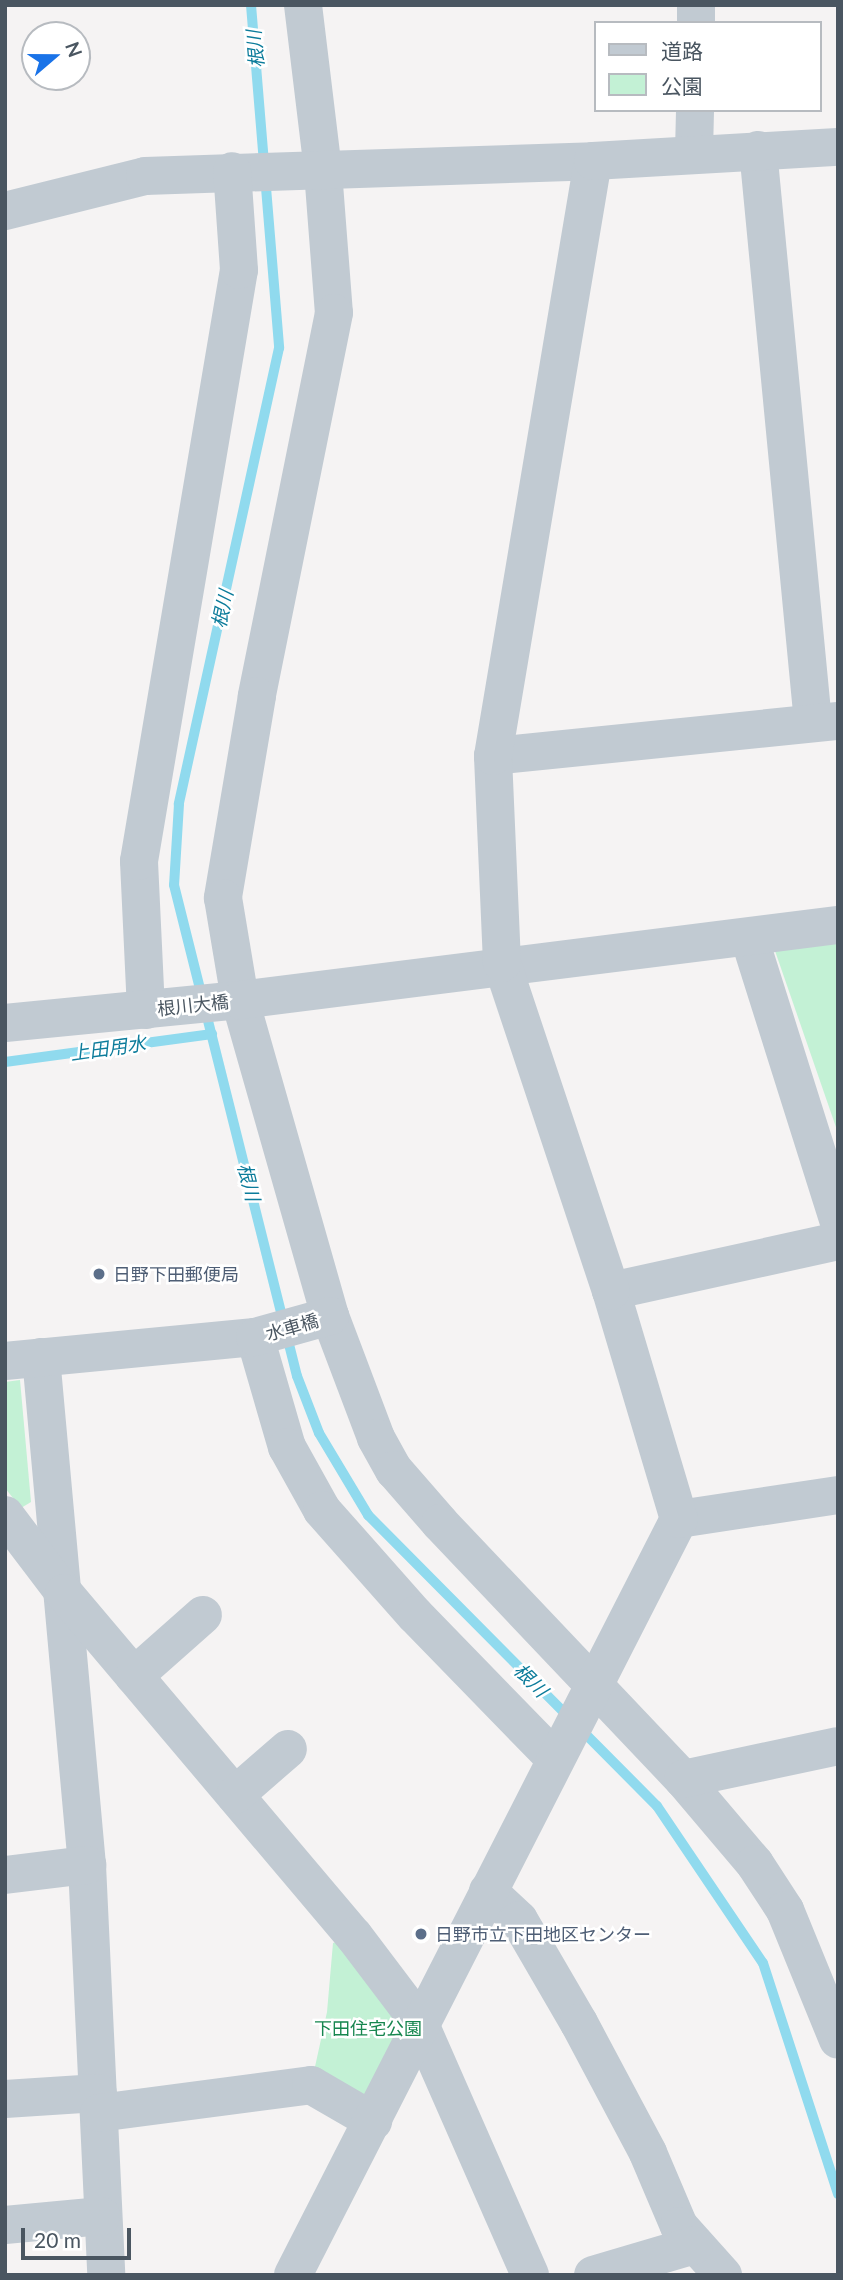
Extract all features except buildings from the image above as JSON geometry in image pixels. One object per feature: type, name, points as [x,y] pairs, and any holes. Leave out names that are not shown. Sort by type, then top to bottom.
[{"type":"street","points":[[303,5],[311,171],[334,313],[257,696],[223,898],[240,1000],[330,1316],[359,1400],[394,1469],[590,1695],[683,1779],[755,1864],[785,1910],[822,1953],[838,2040]]},
{"type":"street","points":[[694,152],[695,112]]},
{"type":"street","points":[[5,211],[145,176],[593,161],[694,152],[838,147]]},
{"type":"street","points":[[493,756],[825,722],[758,150]]},
{"type":"street","points":[[293,2275],[373,2121],[419,2022],[679,1520],[611,1291],[502,963],[493,756],[593,161]]},
{"type":"street","points":[[146,1010],[139,860],[239,270],[239,171]]},
{"type":"street","name":"根川大橋","points":[[5,1023],[240,1000],[502,963],[838,925]]},
{"type":"street","points":[[749,937],[838,1219]]},
{"type":"street","points":[[611,1291],[838,1241]]},
{"type":"street","name":"水車橋","points":[[23,1359],[255,1337],[330,1316]]},
{"type":"street","points":[[255,1337],[287,1447],[323,1510],[399,1599],[559,1752]]},
{"type":"street","points":[[23,1359],[64,1592],[87,1865],[106,2275]]},
{"type":"street","points":[[679,1520],[838,1494]]},
{"type":"street","points":[[5,1515],[64,1592],[354,1936],[419,2022],[530,2275]]},
{"type":"street","points":[[134,1676],[203,1615]]},
{"type":"street","points":[[683,1779],[838,1746]]},
{"type":"street","points":[[236,1795],[288,1749]]},
{"type":"street","points":[[5,1875],[87,1865]]},
{"type":"street","points":[[488,1891],[519,1920],[546,1966],[648,2152],[679,2226],[723,2275]]},
{"type":"street","points":[[5,2099],[99,2103],[311,2085],[373,2121]]},
{"type":"street","points":[[5,2225],[102,2216]]},
{"type":"street","points":[[593,2275],[694,2245]]},
{"type":"green space","points":[[838,934],[838,1133],[773,945]]},
{"type":"green space","points":[[20,1380],[31,1502],[21,1508],[5,1488],[5,1382]]},
{"type":"green space","name":"下田住宅公園","points":[[354,1936],[419,2022],[373,2121],[311,2085],[327,2012],[333,1943]]},
{"type":"waterway","name":"根川","points":[[251,5],[279,348],[179,804],[174,885],[297,1376],[319,1433],[368,1515],[657,1806],[763,1963],[838,2194]]},
{"type":"waterway","name":"上田用水","points":[[5,1062],[212,1034]]},
{"type":"place","name":"日野下田郵便局","points":[[99,1274]]},
{"type":"place","name":"日野市立下田地区センター","points":[[421,1934]]}]
